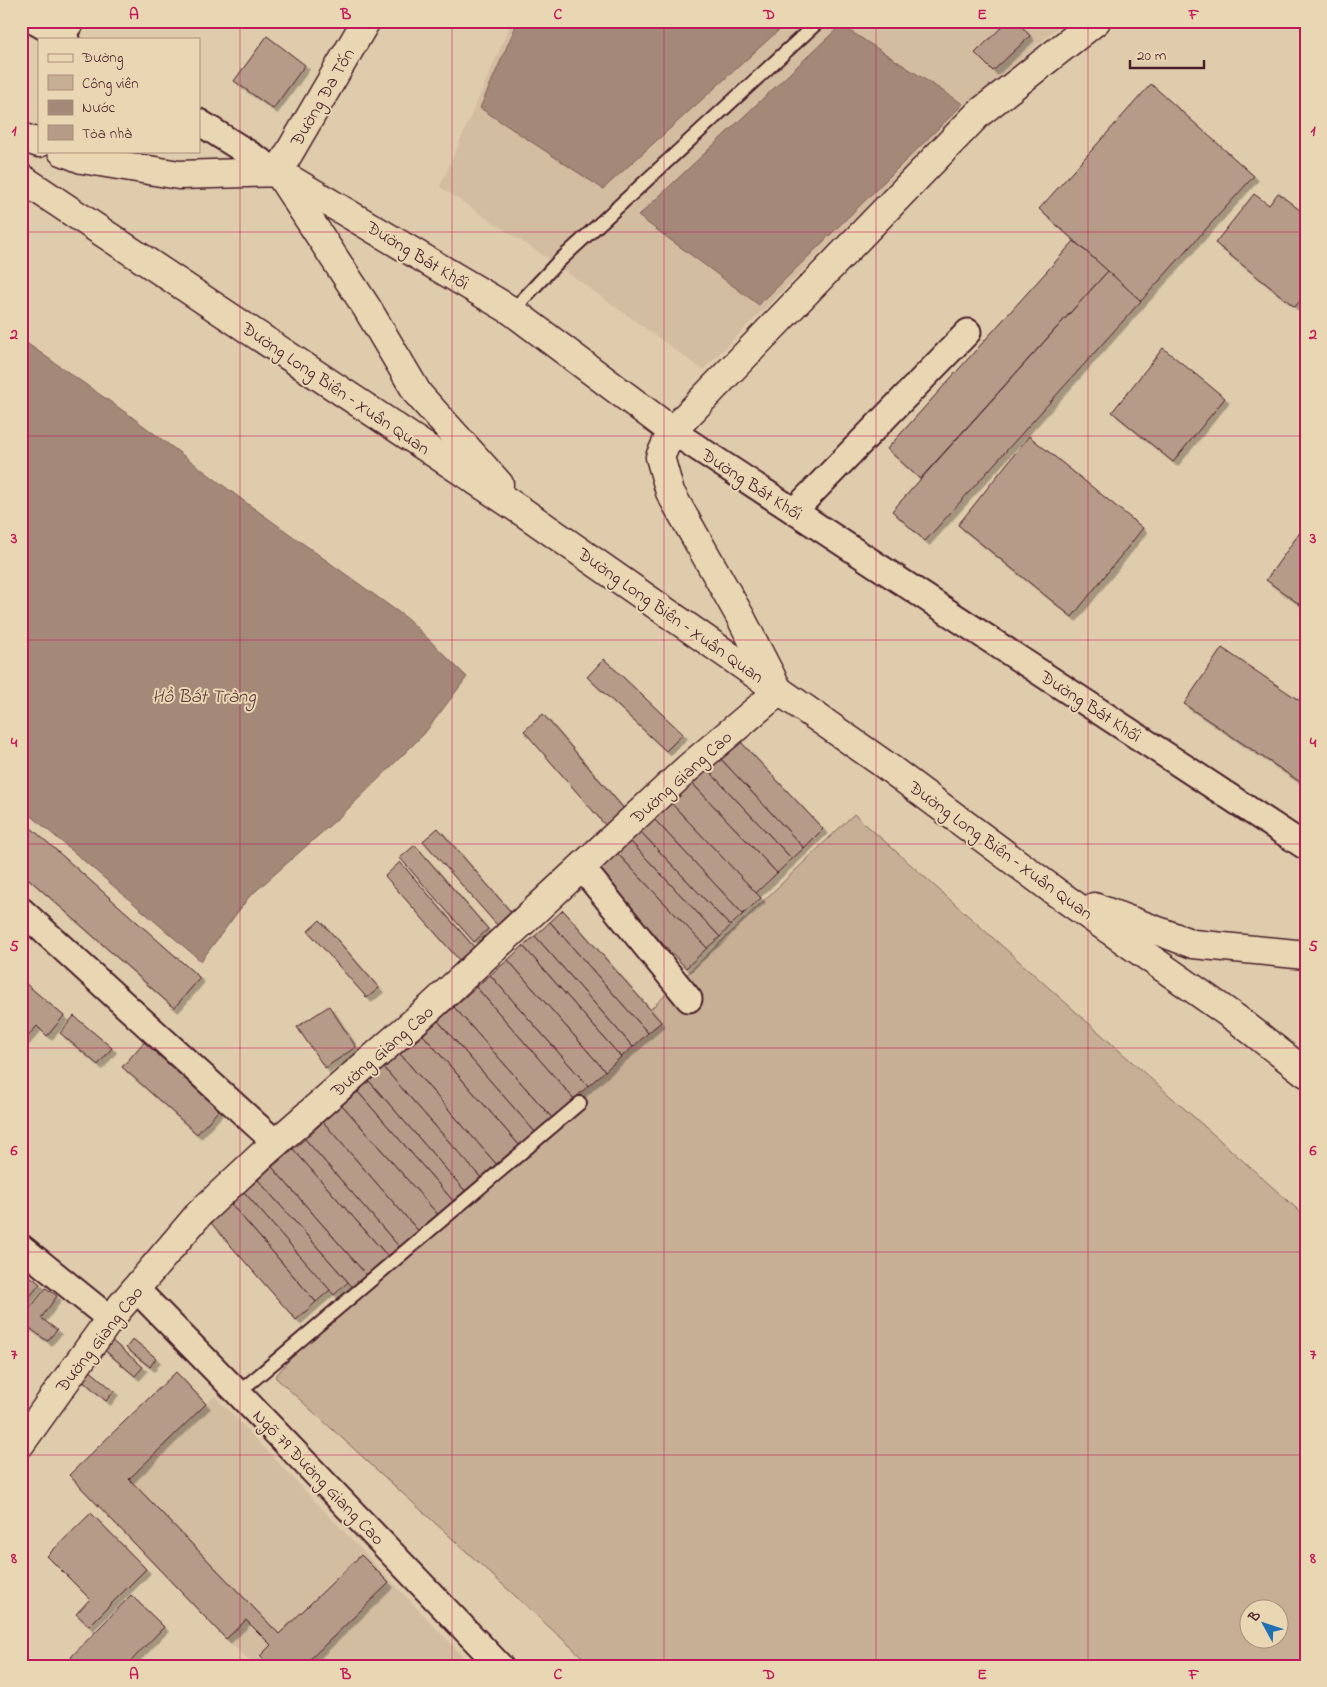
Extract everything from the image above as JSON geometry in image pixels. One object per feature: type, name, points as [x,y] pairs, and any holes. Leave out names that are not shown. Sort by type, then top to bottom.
[{"type":"main road","name":"Đường Đa Tốn","points":[[278,172],[366,21]]},
{"type":"main road","points":[[779,691],[740,616],[670,492],[660,457],[672,431],[978,114],[1096,21]]},
{"type":"main road","points":[[21,137],[38,143]]},
{"type":"main road","points":[[64,152],[82,159],[179,175],[278,172],[368,308],[418,394],[526,514]]},
{"type":"main road","name":"Đường Bát Khối","points":[[278,172],[512,311],[672,431]]},
{"type":"main road","name":"Đường Long Biên – Xuân Quan","points":[[21,178],[526,514],[881,762],[1057,893],[1238,1020],[1306,1074]]},
{"type":"main road","name":"Đường Giang Cao","points":[[21,1443],[110,1319],[199,1214],[276,1143],[430,1008],[688,768],[779,691]]},
{"type":"main road","points":[[1057,893],[1193,944],[1306,955]]},
{"type":"street","points":[[34,21],[64,38]]},
{"type":"street","name":"Đường Bát Khối","points":[[200,123],[278,172]]},
{"type":"street","points":[[794,511],[968,332]]},
{"type":"street","name":"Đường Bát Khối","points":[[672,431],[1306,847]]},
{"type":"street","points":[[582,868],[689,999]]},
{"type":"street","points":[[21,910],[276,1143]]},
{"type":"street","points":[[21,1247],[110,1319]]},
{"type":"street","name":"Ngõ 79 Đường Giang Cao","points":[[136,1289],[500,1666]]},
{"type":"lane","points":[[67,38],[80,21]]},
{"type":"lane","points":[[512,311],[556,264],[819,21]]},
{"type":"lane","points":[[238,1393],[580,1103]]},
{"type":"shaded area","points":[[512,21],[1065,21],[980,94],[703,370],[556,264],[440,187]]},
{"type":"shaded area","points":[[176,1372],[206,1404],[215,1396],[472,1666],[256,1666],[226,1639],[69,1475]]},
{"type":"green space","points":[[854,814],[1306,1217],[1306,1666],[592,1666],[275,1377],[306,1340]]},
{"type":"water","points":[[518,21],[789,21],[603,189],[480,108]]},
{"type":"water","points":[[841,25],[963,104],[759,305],[638,216]]},
{"type":"water","name":"Hồ Bát Tràng","points":[[21,339],[132,417],[248,504],[408,619],[467,677],[424,734],[346,811],[249,897],[201,961],[21,807]]},
{"type":"building","points":[[1008,21],[1017,21],[1030,36],[993,71],[975,53]]},
{"type":"building","points":[[267,36],[305,65],[273,109],[234,81]]},
{"type":"building","points":[[1151,84],[1254,176],[1141,301],[1039,209]]},
{"type":"building","points":[[1278,193],[1306,215],[1306,294],[1295,307],[1215,243],[1254,194],[1269,205]]},
{"type":"building","points":[[1074,241],[1108,271],[920,479],[887,449]]},
{"type":"building","points":[[1108,271],[1141,301],[925,541],[892,511]]},
{"type":"building","points":[[1163,348],[1225,398],[1173,462],[1112,412]]},
{"type":"building","points":[[1029,436],[1143,528],[1072,617],[958,525]]},
{"type":"building","points":[[1306,524],[1306,609],[1266,580]]},
{"type":"building","points":[[1222,648],[1306,705],[1306,786],[1184,704]]},
{"type":"building","points":[[604,659],[683,734],[666,751],[587,677]]},
{"type":"building","points":[[543,714],[625,810],[606,826],[524,731]]},
{"type":"building","points":[[737,738],[823,829],[804,848],[718,756]]},
{"type":"building","points":[[718,756],[804,848],[792,859],[706,768]]},
{"type":"building","points":[[706,768],[792,859],[777,873],[691,782]]},
{"type":"building","points":[[691,782],[777,873],[756,893],[670,802]]},
{"type":"building","points":[[670,802],[761,898],[743,914],[653,818]]},
{"type":"building","points":[[653,818],[743,914],[730,926],[639,830]]},
{"type":"building","points":[[21,819],[200,978],[174,1008],[21,872]]},
{"type":"building","points":[[438,828],[511,912],[497,925],[423,841]]},
{"type":"building","points":[[639,830],[730,926],[720,937],[629,840]]},
{"type":"building","points":[[629,840],[720,937],[707,948],[616,852]]},
{"type":"building","points":[[415,845],[488,929],[474,942],[400,858]]},
{"type":"building","points":[[616,852],[707,948],[686,968],[595,872]]},
{"type":"building","points":[[400,862],[474,947],[459,960],[385,876]]},
{"type":"building","points":[[563,910],[661,1022],[648,1033],[550,922]]},
{"type":"building","points":[[320,920],[379,988],[367,998],[308,931]]},
{"type":"building","points":[[550,922],[648,1033],[633,1047],[535,936]]},
{"type":"building","points":[[535,936],[633,1047],[621,1057],[523,946]]},
{"type":"building","points":[[523,946],[621,1057],[605,1071],[508,960]]},
{"type":"building","points":[[508,960],[605,1071],[588,1086],[490,975]]},
{"type":"building","points":[[490,975],[588,1086],[574,1099],[476,987]]},
{"type":"building","points":[[25,983],[64,1016],[47,1036],[37,1026],[21,1044],[21,988]]},
{"type":"building","points":[[476,987],[574,1099],[552,1118],[454,1007]]},
{"type":"building","points":[[329,1006],[356,1047],[325,1068],[297,1027]]},
{"type":"building","points":[[454,1007],[552,1118],[535,1132],[438,1021]]},
{"type":"building","points":[[74,1016],[112,1048],[98,1065],[60,1033]]},
{"type":"building","points":[[438,1021],[535,1132],[520,1146],[423,1035]]},
{"type":"building","points":[[423,1035],[520,1146],[498,1166],[400,1054]]},
{"type":"building","points":[[144,1042],[219,1110],[197,1134],[122,1067]]},
{"type":"building","points":[[400,1054],[498,1166],[482,1179],[384,1068]]},
{"type":"building","points":[[384,1068],[482,1179],[467,1193],[369,1081]]},
{"type":"building","points":[[369,1081],[467,1193],[455,1203],[358,1092]]},
{"type":"building","points":[[358,1092],[455,1203],[440,1217],[342,1105]]},
{"type":"building","points":[[342,1105],[440,1217],[421,1234],[323,1122]]},
{"type":"building","points":[[323,1122],[421,1234],[402,1250],[305,1139]]},
{"type":"building","points":[[305,1139],[402,1250],[391,1260],[293,1149]]},
{"type":"building","points":[[293,1149],[391,1260],[370,1279],[272,1167]]},
{"type":"building","points":[[272,1167],[370,1279],[356,1291],[258,1180]]},
{"type":"building","points":[[258,1180],[348,1282],[334,1295],[244,1192]]},
{"type":"building","points":[[244,1192],[330,1290],[316,1302],[231,1204]]},
{"type":"building","points":[[231,1204],[316,1302],[296,1320],[210,1222]]},
{"type":"building","points":[[30,1276],[40,1284],[21,1307],[21,1286]]},
{"type":"building","points":[[46,1288],[57,1296],[41,1318],[57,1330],[47,1341],[27,1326],[25,1329],[21,1327],[21,1313],[24,1310],[27,1312]]},
{"type":"building","points":[[110,1339],[143,1367],[135,1376],[102,1348]]},
{"type":"building","points":[[133,1339],[156,1358],[150,1367],[126,1348]]},
{"type":"building","points":[[87,1368],[114,1391],[106,1401],[79,1377]]},
{"type":"building","points":[[176,1372],[206,1404],[129,1479],[279,1634],[361,1555],[389,1583],[303,1666],[269,1666],[260,1656],[271,1645],[246,1620],[226,1639],[69,1475]]},
{"type":"building","points":[[91,1513],[146,1569],[89,1626],[76,1614],[90,1599],[47,1556]]},
{"type":"building","points":[[131,1595],[164,1627],[126,1666],[80,1666],[71,1657]]}]
